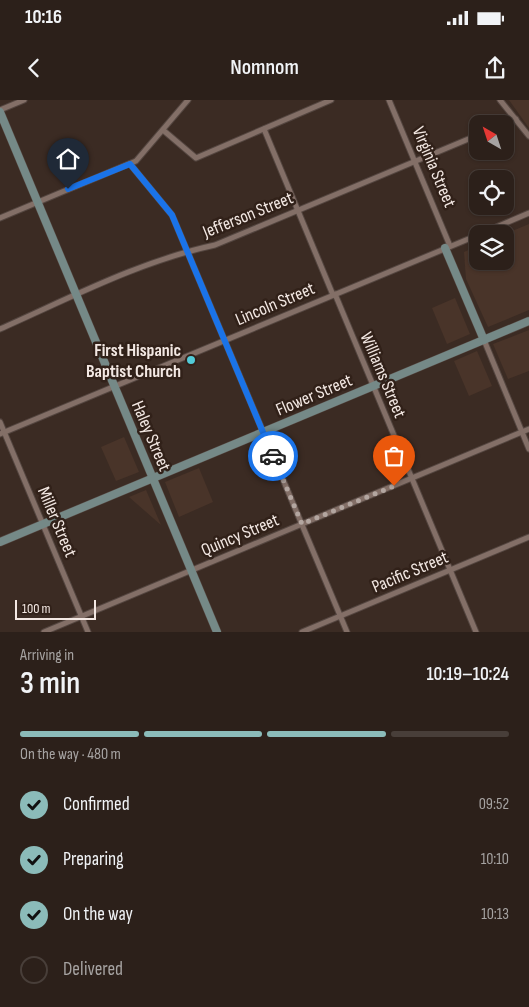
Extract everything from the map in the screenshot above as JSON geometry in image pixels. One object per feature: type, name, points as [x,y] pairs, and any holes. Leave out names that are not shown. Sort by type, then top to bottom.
[{"type":"street","points":[[0,111],[24,100]]},
{"type":"street","points":[[0,218],[136,161],[188,100]]},
{"type":"street","points":[[163,130],[196,158],[332,100]]},
{"type":"street","name":"Virginia Street","points":[[390,100],[529,449]]},
{"type":"street","points":[[500,100],[529,136]]},
{"type":"street","name":"Haley Street","points":[[0,111],[217,632]]},
{"type":"street","name":"Williams Street","points":[[264,130],[476,632]]},
{"type":"street","name":"Jefferson Street","points":[[0,329],[150,265],[186,252],[216,246],[469,139]]},
{"type":"street","points":[[130,164],[172,215],[347,632]]},
{"type":"street","name":"Lincoln Street","points":[[502,225],[529,214]]},
{"type":"street","name":"Lincoln Street","points":[[2,433],[469,238]]},
{"type":"street","name":"Flower Street","points":[[0,542],[529,321]]},
{"type":"street","name":"Miller Street","points":[[0,422],[2,433],[43,524],[88,632]]},
{"type":"street","name":"Quincy Street","points":[[44,632],[529,429]]},
{"type":"street","name":"Pacific Street","points":[[302,632],[529,537]]},
{"type":"shaded area","points":[[509,100],[529,100],[529,128]]},
{"type":"shaded area","points":[[529,224],[529,310],[488,327],[466,279],[464,252],[469,250],[469,270],[514,270],[514,230]]},
{"type":"shaded area","points":[[455,298],[470,334],[447,344],[432,308]]},
{"type":"shaded area","points":[[529,330],[529,371],[508,379],[493,344]]},
{"type":"shaded area","points":[[477,351],[492,386],[469,396],[454,361]]},
{"type":"shaded area","points":[[124,437],[139,472],[116,481],[101,447]]},
{"type":"shaded area","points":[[199,468],[213,502],[179,517],[165,482]]},
{"type":"shaded area","points":[[146,490],[161,525],[129,497]]},
{"type":"way so far","points":[[273,456],[302,524],[394,486]]},
{"type":"place","name":"First Hispanic Baptist Church","points":[[191,360]]},
{"type":"route","points":[[68,189],[130,164],[172,215],[273,456]]}]
